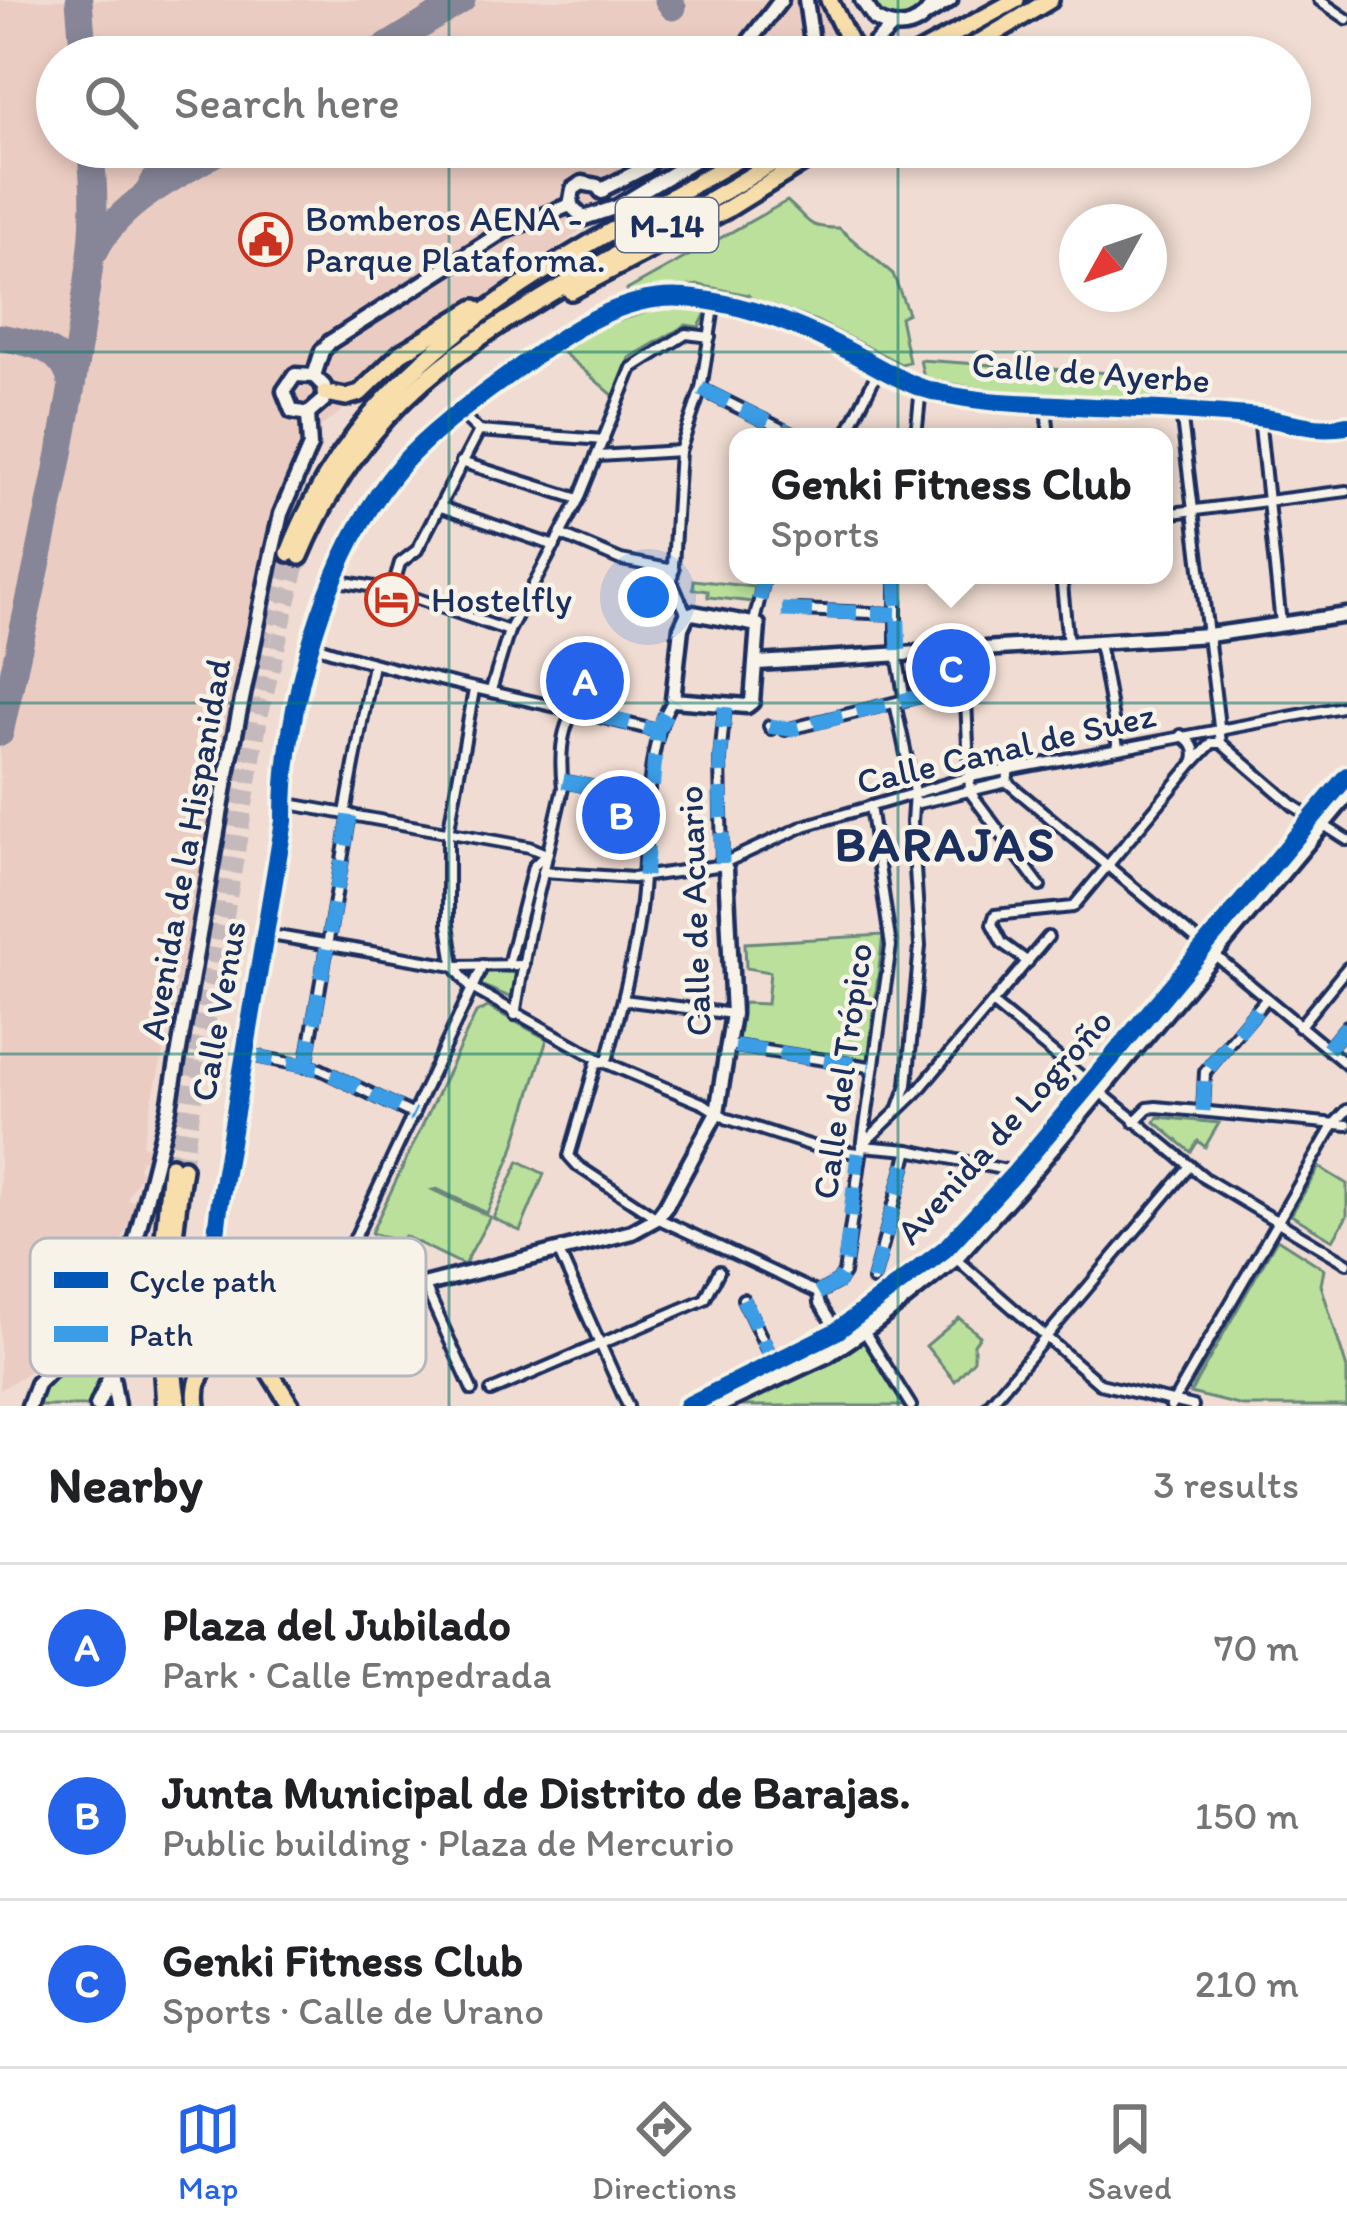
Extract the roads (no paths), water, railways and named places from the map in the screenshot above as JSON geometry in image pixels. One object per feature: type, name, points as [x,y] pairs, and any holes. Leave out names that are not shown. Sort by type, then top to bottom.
[{"type":"highway","points":[[829,0],[850,36]]},
{"type":"highway","points":[[964,26],[999,0]]},
{"type":"highway","points":[[947,36],[1016,0]]},
{"type":"highway","points":[[990,36],[1050,0]]},
{"type":"highway","name":"M-14","points":[[722,168],[522,286],[436,347],[374,408],[317,491],[295,554],[384,418],[434,369],[534,302],[764,168]]},
{"type":"highway","points":[[534,302],[562,296],[644,256],[795,168]]},
{"type":"highway","points":[[325,393],[346,397],[360,393],[421,340],[522,286]]},
{"type":"highway","points":[[167,1238],[177,1167],[173,1238]]},
{"type":"highway","points":[[163,1376],[165,1406]]},
{"type":"highway","points":[[176,1376],[178,1406]]},
{"type":"highway","points":[[197,1406],[198,1376]]},
{"type":"highway","points":[[272,1376],[291,1406]]},
{"type":"street","points":[[753,36],[781,0]]},
{"type":"street","points":[[806,0],[811,36]]},
{"type":"street","points":[[862,0],[870,15],[872,36]]},
{"type":"street","points":[[870,15],[892,27],[912,26],[932,7],[950,0]]},
{"type":"street","points":[[1323,1],[1347,19]]},
{"type":"street","points":[[882,36],[892,27]]},
{"type":"street","points":[[602,191],[644,168]]},
{"type":"street","points":[[644,190],[602,191],[590,183],[578,185],[570,205],[578,215],[597,214],[644,190],[681,168]]},
{"type":"street","points":[[597,214],[604,204],[602,191]]},
{"type":"street","points":[[314,376],[330,342],[503,231],[570,205]]},
{"type":"street","name":"Calle de Ayerbe","points":[[284,803],[283,786],[311,645],[332,580],[361,522],[401,465],[459,412],[544,348],[593,319],[664,298],[715,301],[794,326],[920,387],[983,400],[1259,417],[1328,429],[1347,425]]},
{"type":"street","points":[[604,1062],[623,1000],[645,876],[657,731],[673,700],[681,628],[687,615],[672,582],[680,451],[701,389],[715,301]]},
{"type":"street","points":[[491,690],[509,632],[579,500],[632,368],[686,334],[710,337]]},
{"type":"street","points":[[849,428],[880,368]]},
{"type":"street","points":[[296,376],[314,376],[325,393],[321,407],[308,414],[292,411],[284,391],[296,376]]},
{"type":"street","points":[[917,428],[920,387]]},
{"type":"street","points":[[701,389],[779,428]]},
{"type":"street","points":[[1046,405],[1047,428]]},
{"type":"street","points":[[459,412],[479,431],[604,440]]},
{"type":"street","points":[[1181,412],[1221,743]]},
{"type":"street","name":"Avenida de la Hispanidad","points":[[135,1238],[169,1108],[247,670],[281,514],[310,446],[308,414]]},
{"type":"street","points":[[1259,417],[1281,626]]},
{"type":"street","points":[[392,590],[400,563],[417,550],[479,431]]},
{"type":"street","points":[[598,456],[680,451]]},
{"type":"street","points":[[461,462],[579,500]]},
{"type":"street","points":[[1173,513],[1347,491]]},
{"type":"street","points":[[441,506],[555,546]]},
{"type":"street","points":[[562,536],[621,560],[675,570]]},
{"type":"street","points":[[332,580],[392,590],[509,632]]},
{"type":"street","points":[[673,700],[742,709],[752,702],[761,632],[754,622],[763,584]]},
{"type":"street","points":[[896,584],[900,702],[914,792],[920,946],[907,1085],[898,1110]]},
{"type":"street","points":[[1062,584],[1067,644]]},
{"type":"street","points":[[803,611],[896,614]]},
{"type":"street","points":[[687,615],[754,622]]},
{"type":"street","points":[[758,662],[1209,635],[1344,616]]},
{"type":"street","points":[[1099,641],[1118,747]]},
{"type":"street","points":[[311,645],[475,690],[657,731]]},
{"type":"street","points":[[964,652],[970,791],[1040,886]]},
{"type":"street","points":[[306,1067],[374,664]]},
{"type":"street","points":[[787,729],[965,685]]},
{"type":"street","points":[[475,690],[448,834],[448,924],[454,965],[470,987],[604,1062],[717,1112],[819,1148],[910,1150],[1016,1172]]},
{"type":"street","name":"Calle Canal de Suez","points":[[543,872],[645,876],[722,863],[804,826],[1009,767],[1347,706]]},
{"type":"street","name":"Calle de Acuario","points":[[717,1112],[733,1014],[722,863],[720,759],[725,707]]},
{"type":"street","points":[[515,1015],[563,781],[559,766],[568,719],[575,710]]},
{"type":"street","points":[[1181,735],[1191,741],[1196,753],[1193,763]]},
{"type":"street","points":[[1028,962],[997,938],[992,924],[995,915],[1073,907],[1212,743],[1221,743],[1347,840]]},
{"type":"street","points":[[1007,782],[1009,767]]},
{"type":"street","name":"Avenida de Logroño","points":[[719,1406],[829,1354],[950,1254],[1208,952],[1347,776]]},
{"type":"street","points":[[563,781],[650,799]]},
{"type":"street","points":[[914,805],[1007,782]]},
{"type":"street","points":[[1007,782],[1347,1065]]},
{"type":"street","name":"Avenida de Logroño","points":[[1316,820],[1347,796]]},
{"type":"street","points":[[284,803],[529,847],[546,854]]},
{"type":"street","name":"Calle Venus","points":[[217,1238],[284,803]]},
{"type":"street","name":"Calle del Trópico","points":[[818,1293],[844,1273],[891,946],[870,806]]},
{"type":"street","points":[[508,965],[533,867],[546,854]]},
{"type":"street","points":[[265,934],[454,965],[524,965]]},
{"type":"street","points":[[859,1149],[1048,937]]},
{"type":"street","points":[[354,1238],[483,965]]},
{"type":"street","points":[[1299,1027],[1347,968]]},
{"type":"street","points":[[1203,1112],[1205,1072],[1266,999]]},
{"type":"street","points":[[623,1000],[733,1014]]},
{"type":"street","points":[[993,1004],[1189,1167],[1347,1263]]},
{"type":"street","points":[[1328,1049],[1347,1026]]},
{"type":"street","points":[[735,1046],[870,1066]]},
{"type":"street","points":[[244,1054],[320,1069],[414,1114]]},
{"type":"street","points":[[604,1062],[596,1063],[569,1156],[657,1218],[818,1293],[837,1331]]},
{"type":"street","name":"Avenida de Logroño","points":[[687,1406],[860,1324],[874,1306],[950,1254],[1016,1172],[1094,1088]]},
{"type":"street","points":[[1134,1122],[1148,1108],[1156,1107],[1347,1125]]},
{"type":"street","points":[[1172,1404],[1334,1124],[1347,1110]]},
{"type":"street","points":[[426,1284],[632,1232],[657,1218],[717,1112]]},
{"type":"street","points":[[873,1280],[910,1150]]},
{"type":"street","points":[[988,1406],[1189,1167]]},
{"type":"street","points":[[216,1231],[220,1238]]},
{"type":"street","points":[[559,1250],[628,1406]]},
{"type":"street","points":[[950,1254],[1104,1387],[1193,1406]]},
{"type":"street","points":[[491,1391],[705,1299],[718,1271]]},
{"type":"street","points":[[426,1289],[472,1390]]},
{"type":"street","points":[[743,1299],[774,1363]]},
{"type":"street","points":[[860,1324],[911,1406]]},
{"type":"street","name":"Avenida de la Hispanidad","points":[[29,1406],[44,1376]]},
{"type":"street","name":"Avenida de la Hispanidad","points":[[97,1406],[109,1376]]},
{"type":"street","points":[[112,1376],[117,1406]]},
{"type":"tunnel","points":[[171,1166],[264,638],[289,553]]},
{"type":"tunnel","points":[[183,1168],[261,715],[300,556]]},
{"type":"tunnel","points":[[782,610],[799,610]]},
{"type":"place","name":"Bomberos AENA - Parque Plataforma.","points":[[266,239]]},
{"type":"place","name":"Hostelfly","points":[[392,599]]},
{"type":"place","name":"Genki Fitness Club","points":[[951,668]]},
{"type":"place","name":"Plaza del Jubilado","points":[[585,681]]},
{"type":"place","name":"Junta Municipal de Distrito de Barajas.","points":[[621,815]]},
{"type":"district","name":"BARAJAS","points":[[946,844]]}]
